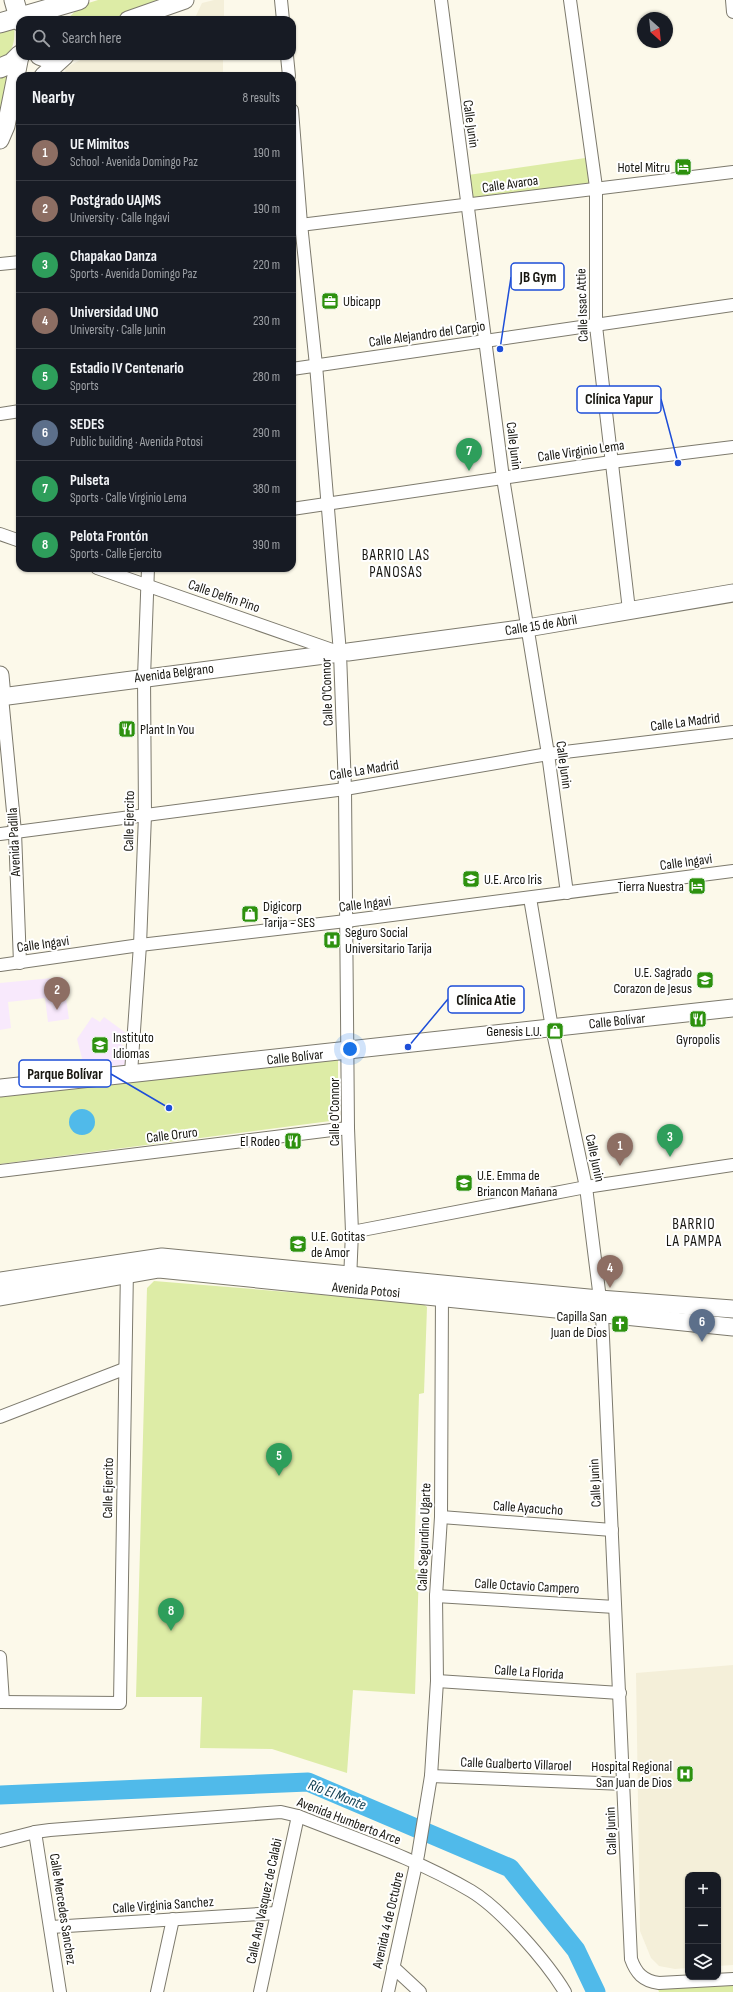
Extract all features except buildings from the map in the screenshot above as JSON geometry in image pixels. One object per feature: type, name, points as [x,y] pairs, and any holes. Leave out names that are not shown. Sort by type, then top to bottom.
[{"type":"main road","points":[[0,23],[18,13],[79,0]]},
{"type":"main road","points":[[62,16],[79,0]]},
{"type":"main road","points":[[0,68],[12,63],[16,60]]},
{"type":"street","points":[[139,16],[184,0]]},
{"type":"street","points":[[281,0],[283,16]]},
{"type":"street","name":"Calle Junin","points":[[441,0],[503,478],[548,754],[567,893]]},
{"type":"street","name":"Calle Issac Attie","points":[[570,0],[596,187],[596,326],[629,610]]},
{"type":"street","points":[[732,0],[733,12]]},
{"type":"street","points":[[16,72],[19,60]]},
{"type":"street","points":[[47,72],[61,60]]},
{"type":"street","points":[[287,60],[289,72]]},
{"type":"street","points":[[3,133],[16,74]]},
{"type":"street","points":[[3,133],[16,112]]},
{"type":"street","name":"Calle Avaroa","points":[[296,225],[467,205],[596,187],[733,172]]},
{"type":"street","name":"Calle O'Connor","points":[[296,225],[316,365],[327,504],[344,652],[346,921],[349,1051],[348,1128],[352,1232],[350,1282]]},
{"type":"street","points":[[0,264],[16,262]]},
{"type":"street","name":"Calle Alejandro del Carpio","points":[[296,368],[733,305]]},
{"type":"street","points":[[0,414],[16,412]]},
{"type":"street","name":"Calle Virginio Lema","points":[[296,508],[611,462],[733,447]]},
{"type":"street","points":[[0,534],[16,540]]},
{"type":"street","name":"Calle Delfin Pino","points":[[108,572],[344,652]]},
{"type":"street","name":"Calle Ejercito","points":[[131,1073],[140,945],[145,814],[144,677],[148,572]]},
{"type":"street","name":"Calle 15 de Abril","points":[[344,652],[527,628],[733,593]]},
{"type":"street","name":"Avenida Belgrano","points":[[1,697],[144,677],[344,652]]},
{"type":"street","name":"Avenida Padilla","points":[[0,675],[15,832],[20,963]]},
{"type":"street","name":"Calle La Madrid","points":[[0,834],[345,789],[548,754],[733,732]]},
{"type":"street","name":"Calle Ingavi","points":[[0,965],[140,945],[346,921],[733,871]]},
{"type":"street","name":"Calle Junin","points":[[530,898],[552,1028],[586,1187],[601,1307],[620,1693],[631,1959],[639,1975],[650,1987],[659,1983],[733,1979]]},
{"type":"street","name":"Calle Bolívar","points":[[0,1088],[733,1008]]},
{"type":"street","name":"Calle Oruro","points":[[0,1171],[348,1128]]},
{"type":"street","points":[[352,1232],[586,1187],[733,1164]]},
{"type":"street","name":"Calle Ejercito","points":[[2,1702],[120,1703],[126,1268]]},
{"type":"street","name":"Avenida Potosi","points":[[0,1281],[126,1268],[159,1269],[442,1290],[601,1307],[733,1327]]},
{"type":"street","name":"Avenida Potosi","points":[[0,1297],[126,1268]]},
{"type":"street","name":"Calle Segundino Ugarte","points":[[429,1792],[437,1681],[436,1596],[441,1517],[442,1290]]},
{"type":"street","name":"Avenida Potosi","points":[[601,1307],[733,1309]]},
{"type":"street","points":[[0,1417],[124,1369]]},
{"type":"street","name":"Calle Ayacucho","points":[[441,1517],[612,1530]]},
{"type":"street","name":"Calle Octavio Campero","points":[[436,1596],[615,1606]]},
{"type":"street","points":[[0,1658],[2,1702]]},
{"type":"street","name":"Calle La Florida","points":[[437,1681],[620,1693]]},
{"type":"street","name":"Calle Gualberto Villaroel","points":[[431,1776],[624,1784]]},
{"type":"street","name":"Avenida 4 de Octubre","points":[[388,1992],[417,1859],[429,1792]]},
{"type":"street","name":"Avenida Humberto Arce","points":[[0,1841],[35,1832],[281,1812],[298,1816],[417,1859],[472,1892],[493,1908],[511,1925],[547,1967],[565,1992]]},
{"type":"street","name":"Calle Ana Vasquez de Calabi","points":[[260,1992],[298,1816]]},
{"type":"street","name":"Calle Mercedes Sanchez","points":[[35,1832],[60,1992]]},
{"type":"street","name":"Calle Virginia Sanchez","points":[[51,1927],[276,1913]]},
{"type":"street","points":[[157,1992],[173,1919]]},
{"type":"street","points":[[393,1967],[420,1992]]},
{"type":"shaded area","points":[[214,0],[224,0],[224,16],[196,16],[202,3]]},
{"type":"shaded area","points":[[80,60],[223,60],[223,72],[66,72],[65,68]]},
{"type":"shaded area","points":[[63,977],[69,1019],[48,1022],[45,998],[8,1002],[11,1028],[0,1030],[0,983]]},
{"type":"shaded area","name":"Instituto Idiomas","points":[[92,1017],[100,1022],[104,1017],[126,1033],[118,1042],[125,1047],[122,1051],[127,1059],[123,1067],[116,1068],[111,1065],[108,1068],[101,1063],[96,1069],[90,1064],[84,1066],[77,1039]]},
{"type":"shaded area","name":"Hospital Regional San Juan de Dios","points":[[733,1665],[733,1965],[721,1966],[721,1872],[685,1872],[685,1968],[675,1969],[659,1966],[651,1958],[640,1931],[636,1673]]},
{"type":"green space","points":[[98,0],[157,0],[125,16],[70,16],[82,5]]},
{"type":"green space","points":[[14,24],[14,40],[11,49],[9,53],[0,59],[0,29]]},
{"type":"green space","points":[[8,76],[0,122],[0,77]]},
{"type":"green space","points":[[592,157],[594,185],[471,203],[468,175]]},
{"type":"green space","points":[[338,1058],[338,1120],[0,1164],[0,1097]]},
{"type":"green space","points":[[154,1281],[422,1303],[427,1307],[424,1393],[419,1394],[414,1569],[419,1570],[415,1694],[353,1690],[347,1773],[272,1749],[200,1748],[202,1697],[136,1697],[147,1288]]},
{"type":"green space","points":[[733,1983],[733,1992],[659,1992],[657,1987]]},
{"type":"water","points":[[82,1109],[91,1113],[95,1122],[91,1131],[82,1135],[73,1131],[69,1122],[73,1113]]},
{"type":"waterway","name":"Río El Monte","points":[[0,1795],[308,1782],[510,1868],[576,1950],[596,1992]]},
{"type":"place","name":"Hotel Mitru","points":[[683,167]]},
{"type":"place","name":"Ubicapp","points":[[330,301]]},
{"type":"place","name":"JB Gym","points":[[500,349]]},
{"type":"place","name":"Clínica Yapur","points":[[678,463]]},
{"type":"place","name":"Pulseta","points":[[469,471]]},
{"type":"place","name":"Plant In You","points":[[127,729]]},
{"type":"place","name":"U.E. Arco Iris","points":[[471,879]]},
{"type":"place","name":"Tierra Nuestra","points":[[697,886]]},
{"type":"place","name":"Digicorp Tarija - SES","points":[[250,914]]},
{"type":"place","name":"Seguro Social Universitario Tarija","points":[[332,940]]},
{"type":"place","name":"U.E. Sagrado Corazon de Jesus","points":[[705,980]]},
{"type":"place","name":"Postgrado UAJMS","points":[[57,1010]]},
{"type":"place","name":"Gyropolis","points":[[698,1019]]},
{"type":"place","name":"Genesis L.U.","points":[[555,1031]]},
{"type":"place","name":"Instituto Idiomas","points":[[100,1045]]},
{"type":"place","name":"Clínica Atie","points":[[408,1047]]},
{"type":"place","name":"Parque Bolívar","points":[[169,1108]]},
{"type":"place","name":"El Rodeo","points":[[293,1141]]},
{"type":"place","name":"Chapakao Danza","points":[[670,1157]]},
{"type":"place","name":"UE Mimitos","points":[[620,1166]]},
{"type":"place","name":"U.E. Emma de Briancon Mañana","points":[[464,1183]]},
{"type":"place","name":"U.E. Gotitas de Amor","points":[[298,1244]]},
{"type":"place","name":"Universidad UNO","points":[[610,1288]]},
{"type":"place","name":"Capilla San Juan de Dios","points":[[620,1324]]},
{"type":"place","name":"SEDES","points":[[702,1342]]},
{"type":"place","name":"Estadio IV Centenario","points":[[279,1476]]},
{"type":"place","name":"Pelota Frontón","points":[[171,1631]]},
{"type":"place","name":"Hospital Regional San Juan de Dios","points":[[685,1774]]},
{"type":"district","name":"BARRIO LAS PANOSAS","points":[[396,564]]},
{"type":"district","name":"BARRIO LA PAMPA","points":[[694,1232]]}]
